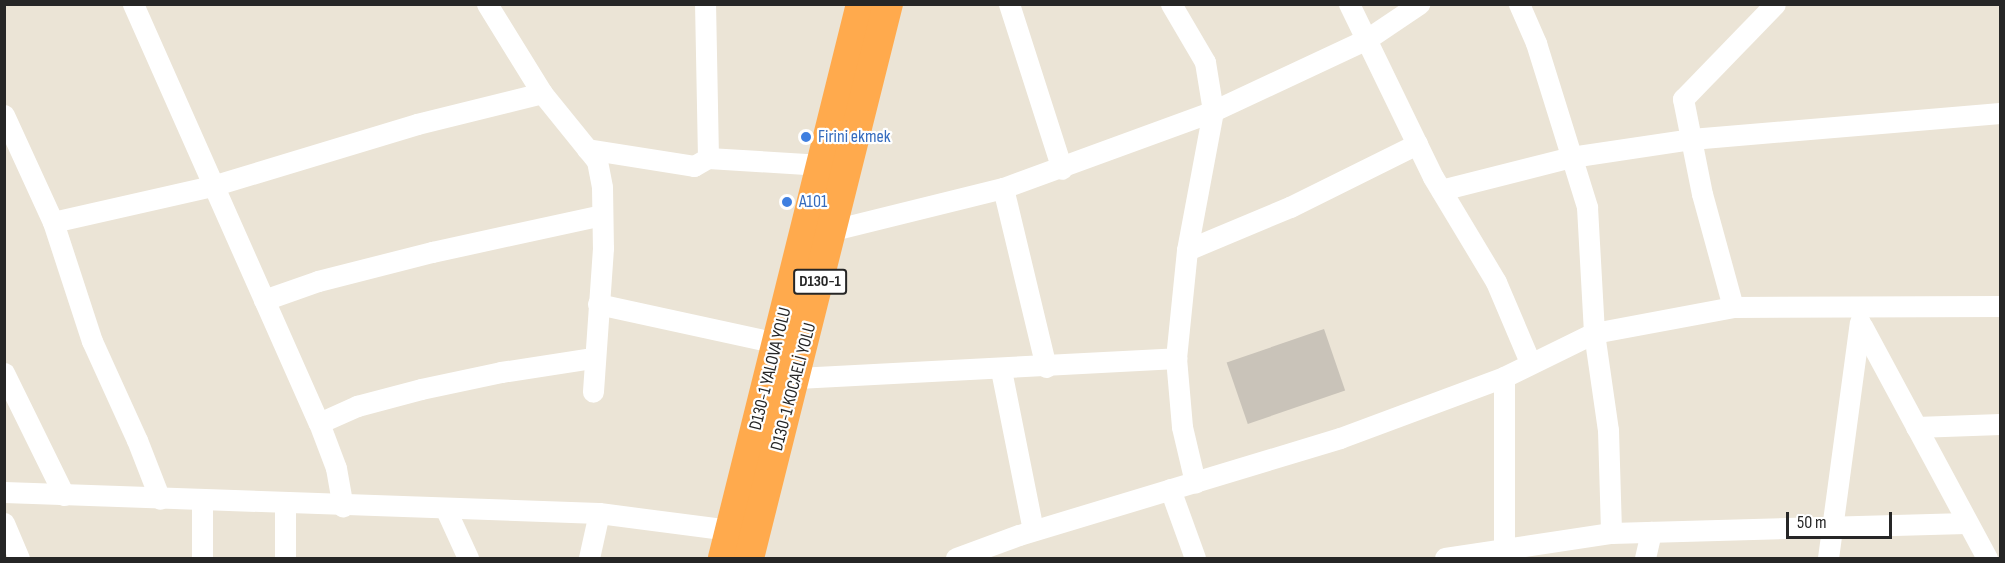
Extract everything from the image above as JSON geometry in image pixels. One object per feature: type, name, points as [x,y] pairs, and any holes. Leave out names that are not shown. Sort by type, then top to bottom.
[{"type":"highway","name":"D130-1 YALOVA YOLU","points":[[723,558],[861,4]]},
{"type":"highway","name":"D130-1 KOCAELİ YOLU","points":[[749,558],[797,378],[888,4]]},
{"type":"street","points":[[133,4],[319,423],[336,468],[343,506]]},
{"type":"street","points":[[487,4],[542,93],[597,161],[602,215],[593,392]]},
{"type":"street","points":[[705,4],[708,158]]},
{"type":"street","points":[[1010,4],[1062,169]]},
{"type":"street","points":[[1172,4],[1205,62],[1213,111],[1186,250],[1176,358],[1182,427],[1195,482]]},
{"type":"street","points":[[1349,4],[1441,190],[1496,282],[1530,362]]},
{"type":"street","points":[[833,230],[1003,188],[1062,169],[1213,111],[1367,39],[1419,4]]},
{"type":"street","points":[[1519,4],[1536,43],[1587,207],[1594,333],[1608,429],[1611,533]]},
{"type":"street","points":[[1733,307],[1702,195],[1683,99],[1775,4]]},
{"type":"street","points":[[53,222],[212,186],[417,124],[542,93]]},
{"type":"street","points":[[1441,190],[1571,157],[1691,139],[2001,113]]},
{"type":"street","points":[[4,116],[53,222],[92,341],[137,440],[159,499]]},
{"type":"street","points":[[1186,250],[1290,207],[1417,144]]},
{"type":"street","points":[[587,149],[694,166],[708,158],[822,165]]},
{"type":"street","points":[[1003,188],[1046,367]]},
{"type":"street","points":[[264,300],[318,281],[409,258],[602,215]]},
{"type":"street","points":[[598,304],[777,343]]},
{"type":"street","points":[[1854,306],[1862,326],[1966,523],[1991,555]]},
{"type":"street","points":[[956,558],[1033,531],[1340,438],[1504,377],[1530,362],[1594,333],[1733,307],[2001,306]]},
{"type":"street","points":[[1828,558],[1862,326]]},
{"type":"street","points":[[319,423],[357,406],[421,389],[501,372],[593,358]]},
{"type":"street","points":[[797,378],[1001,370],[1176,358]]},
{"type":"street","points":[[1001,370],[1033,531]]},
{"type":"street","points":[[4,373],[64,495]]},
{"type":"street","points":[[1504,377],[1505,555]]},
{"type":"street","points":[[1916,428],[2001,424]]},
{"type":"street","points":[[1170,489],[1195,558]]},
{"type":"street","points":[[4,492],[446,510],[599,513],[730,530]]},
{"type":"street","points":[[202,500],[202,558]]},
{"type":"street","points":[[285,504],[285,558]]},
{"type":"street","points":[[446,510],[468,558]]},
{"type":"street","points":[[589,558],[599,513]]},
{"type":"street","points":[[4,523],[19,558]]},
{"type":"street","points":[[1445,558],[1505,555],[1611,533],[1832,529],[1966,523]]},
{"type":"street","points":[[1645,558],[1651,532]]},
{"type":"building","points":[[1324,329],[1345,390],[1248,424],[1227,363]]},
{"type":"place","name":"Firini ekmek","points":[[806,137]]},
{"type":"place","name":"A101","points":[[787,202]]}]
